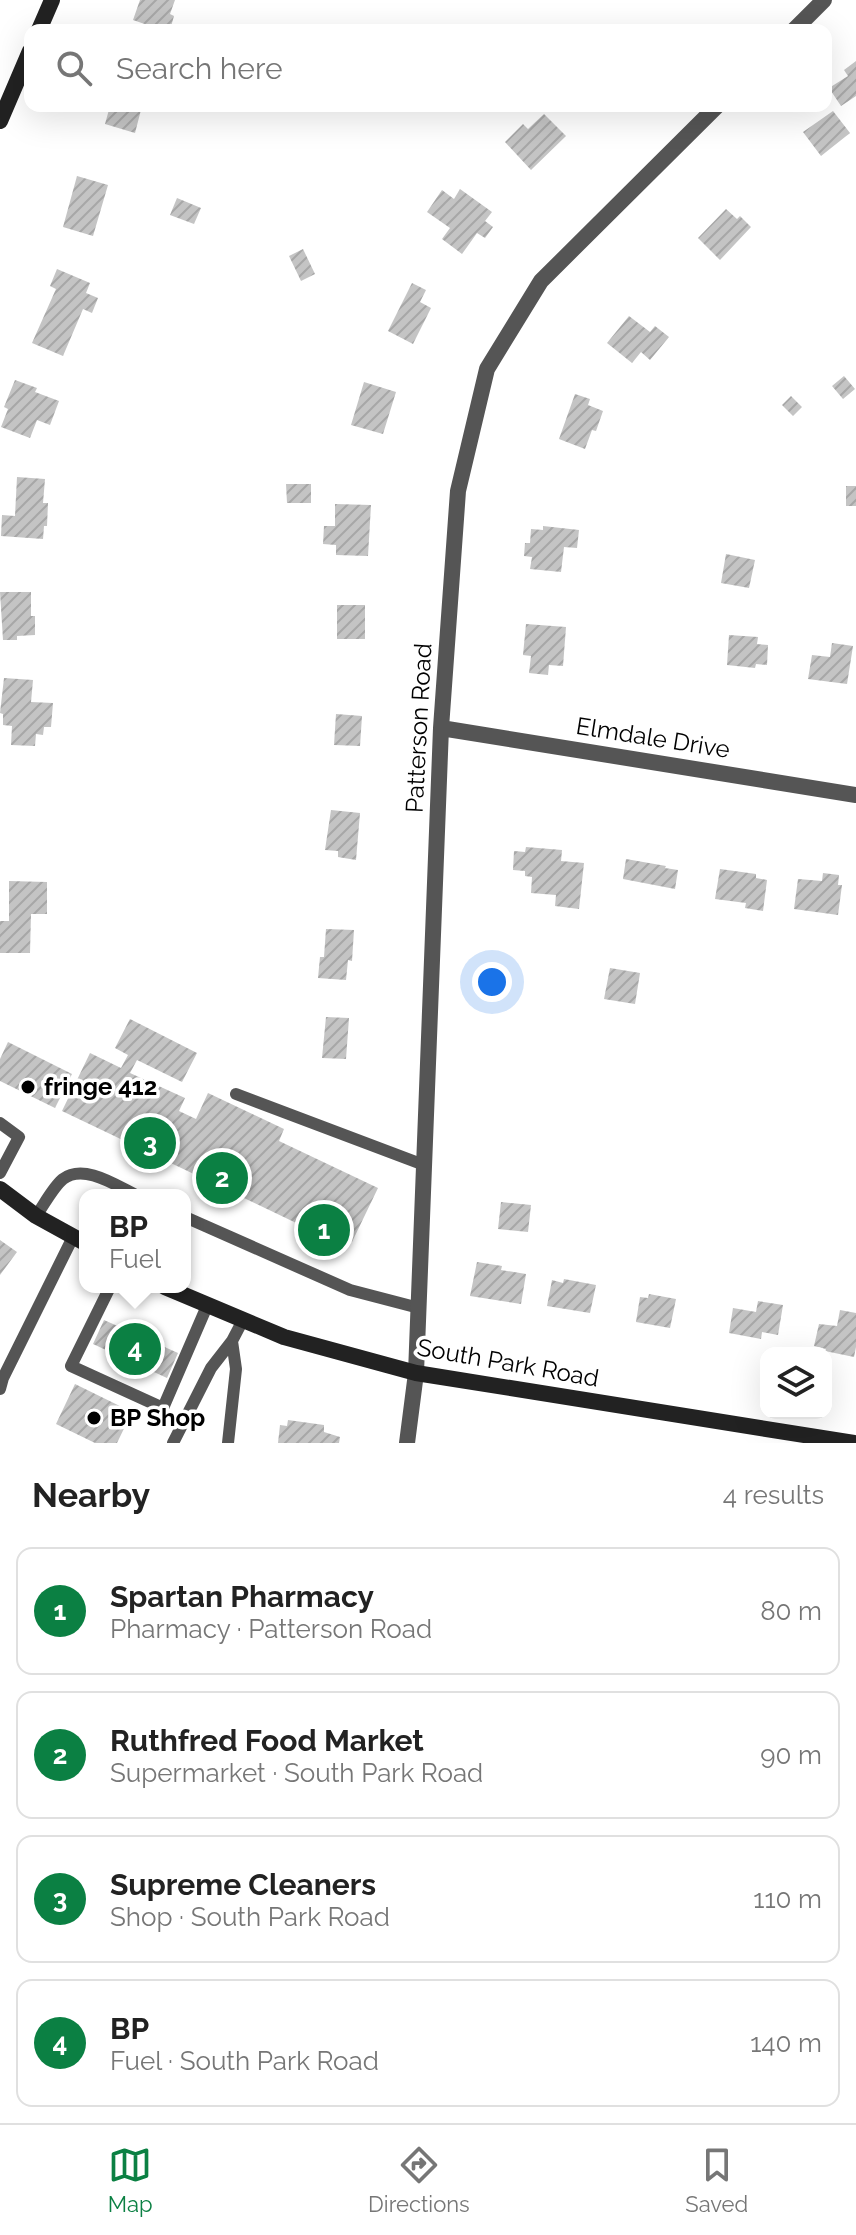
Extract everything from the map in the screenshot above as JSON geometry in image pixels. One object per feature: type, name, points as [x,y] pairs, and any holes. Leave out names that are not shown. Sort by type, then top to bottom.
[{"type":"main road","points":[[42,24],[52,0]]},
{"type":"main road","points":[[0,121],[24,65]]},
{"type":"main road","points":[[0,1189],[36,1216],[79,1240]]},
{"type":"main road","name":"South Park Road","points":[[178,1293],[284,1337],[416,1373],[854,1443]]},
{"type":"street","points":[[800,24],[824,0]]},
{"type":"street","name":"Patterson Road","points":[[407,1443],[416,1373],[441,728],[458,491],[487,369],[541,281],[711,112]]},
{"type":"street","name":"Elmdale Drive","points":[[441,728],[856,795]]},
{"type":"lane","points":[[236,1094],[424,1165]]},
{"type":"lane","points":[[0,1123],[19,1137],[0,1173]]},
{"type":"lane","points":[[36,1216],[63,1179],[75,1174],[91,1175],[122,1189]]},
{"type":"lane","points":[[191,1220],[350,1290],[419,1308]]},
{"type":"lane","points":[[0,1389],[3,1378],[79,1240]]},
{"type":"lane","points":[[107,1293],[71,1366],[163,1408],[207,1306]]},
{"type":"lane","points":[[173,1443],[211,1368],[232,1341],[243,1320]]},
{"type":"lane","points":[[228,1443],[236,1369],[232,1341]]},
{"type":"building","points":[[140,0],[175,0],[170,14],[174,16],[172,24],[145,24],[133,20]]},
{"type":"building","points":[[856,61],[856,96],[841,106],[832,92],[832,86],[848,76],[844,70]]},
{"type":"building","points":[[108,112],[140,112],[135,133],[105,124]]},
{"type":"building","points":[[832,112],[850,133],[821,156],[803,132]]},
{"type":"building","points":[[544,114],[566,136],[531,170],[505,142],[523,124],[528,129]]},
{"type":"building","points":[[77,176],[108,185],[93,236],[63,227]]},
{"type":"building","points":[[460,189],[492,212],[485,221],[493,227],[485,238],[477,233],[462,254],[442,239],[450,228],[427,212],[442,190],[454,199]]},
{"type":"building","points":[[177,198],[201,208],[194,224],[170,215]]},
{"type":"building","points":[[726,209],[737,219],[740,216],[751,227],[720,260],[698,238]]},
{"type":"building","points":[[303,249],[315,274],[301,281],[289,256]]},
{"type":"building","points":[[57,269],[90,283],[86,293],[98,298],[92,313],[83,309],[63,356],[32,343],[56,289],[50,286]]},
{"type":"building","points":[[412,283],[426,290],[420,302],[431,308],[413,344],[388,331]]},
{"type":"building","points":[[629,316],[650,332],[655,326],[669,337],[650,360],[641,352],[632,363],[607,343]]},
{"type":"building","points":[[844,376],[855,389],[843,399],[832,386]]},
{"type":"building","points":[[15,380],[59,401],[50,425],[37,420],[30,438],[1,427],[8,409],[4,407]]},
{"type":"building","points":[[364,382],[396,392],[383,434],[351,425]]},
{"type":"building","points":[[575,394],[590,399],[588,405],[603,411],[585,449],[559,439]]},
{"type":"building","points":[[791,396],[802,407],[793,416],[782,405]]},
{"type":"building","points":[[17,477],[45,479],[43,503],[48,503],[43,539],[1,536],[2,515],[15,516]]},
{"type":"building","points":[[286,484],[311,484],[311,503],[287,503]]},
{"type":"building","points":[[846,486],[856,486],[856,506],[846,506]]},
{"type":"building","points":[[335,504],[371,505],[368,556],[336,555],[336,545],[323,544],[324,526],[335,526]]},
{"type":"building","points":[[543,526],[579,530],[577,548],[564,547],[561,572],[530,569],[532,557],[524,556],[525,543],[530,543],[531,529],[543,530]]},
{"type":"building","points":[[726,554],[755,560],[749,588],[721,583]]},
{"type":"building","points":[[0,592],[31,592],[35,635],[3,640]]},
{"type":"building","points":[[337,605],[365,605],[365,639],[337,639]]},
{"type":"building","points":[[526,624],[566,627],[563,666],[549,665],[548,675],[529,673],[531,656],[523,655]]},
{"type":"building","points":[[729,635],[758,637],[757,644],[768,645],[767,665],[756,664],[755,668],[727,665]]},
{"type":"building","points":[[832,643],[853,646],[847,684],[808,679],[812,655],[830,657]]},
{"type":"building","points":[[4,678],[33,680],[31,702],[53,703],[51,727],[44,727],[43,735],[36,734],[35,746],[11,745],[12,726],[3,725],[3,714],[0,713]]},
{"type":"building","points":[[336,714],[362,716],[360,746],[334,745]]},
{"type":"building","points":[[331,810],[360,813],[356,860],[338,857],[338,851],[325,850]]},
{"type":"building","points":[[526,847],[562,850],[561,861],[584,863],[579,909],[555,906],[556,895],[531,893],[532,877],[525,876],[525,871],[513,870],[514,851],[525,852]]},
{"type":"building","points":[[626,859],[678,870],[675,889],[623,879]]},
{"type":"building","points":[[720,869],[756,874],[756,878],[767,880],[763,911],[745,908],[746,903],[715,899]]},
{"type":"building","points":[[823,873],[839,875],[838,885],[842,885],[838,915],[794,909],[798,879],[822,881]]},
{"type":"building","points":[[9,881],[47,882],[47,914],[31,914],[30,953],[0,953],[0,921],[9,921]]},
{"type":"building","points":[[326,929],[354,930],[352,961],[348,960],[346,980],[318,978],[320,957],[324,957]]},
{"type":"building","points":[[610,968],[640,973],[635,1004],[604,999]]},
{"type":"building","points":[[326,1017],[349,1018],[346,1059],[322,1058]]},
{"type":"building","points":[[130,1019],[197,1053],[182,1082],[137,1060],[130,1073],[185,1098],[179,1111],[196,1119],[208,1093],[284,1129],[279,1141],[378,1188],[352,1242],[340,1244],[62,1111],[90,1053],[121,1068],[128,1055],[115,1048]]},
{"type":"building","points":[[8,1042],[72,1074],[55,1108],[0,1081],[0,1059]]},
{"type":"building","points":[[501,1202],[531,1205],[528,1232],[498,1229]]},
{"type":"building","points":[[0,1240],[17,1252],[0,1275]]},
{"type":"building","points":[[477,1262],[526,1274],[521,1304],[470,1296]]},
{"type":"building","points":[[564,1279],[596,1285],[590,1313],[547,1306],[552,1280],[563,1283]]},
{"type":"building","points":[[649,1294],[676,1299],[670,1328],[636,1322],[640,1297],[648,1298]]},
{"type":"building","points":[[758,1301],[783,1305],[778,1335],[762,1332],[761,1339],[729,1333],[733,1308],[756,1312]]},
{"type":"building","points":[[840,1310],[856,1313],[854,1357],[832,1352],[832,1347],[814,1346],[819,1324],[837,1326]]},
{"type":"building","points":[[104,1320],[178,1353],[167,1378],[93,1344]]},
{"type":"building","name":"BP Shop","points":[[75,1384],[132,1412],[117,1443],[95,1443],[56,1424]]},
{"type":"building","points":[[288,1420],[324,1425],[324,1432],[340,1437],[339,1443],[278,1443],[280,1425],[287,1426]]},
{"type":"place","name":"fringe 412","points":[[28,1087]]},
{"type":"place","name":"Supreme Cleaners","points":[[150,1143]]},
{"type":"place","name":"Ruthfred Food Market","points":[[222,1178]]},
{"type":"place","name":"Spartan Pharmacy","points":[[324,1230]]},
{"type":"place","name":"BP","points":[[135,1349]]},
{"type":"place","name":"BP Shop","points":[[94,1418]]}]
